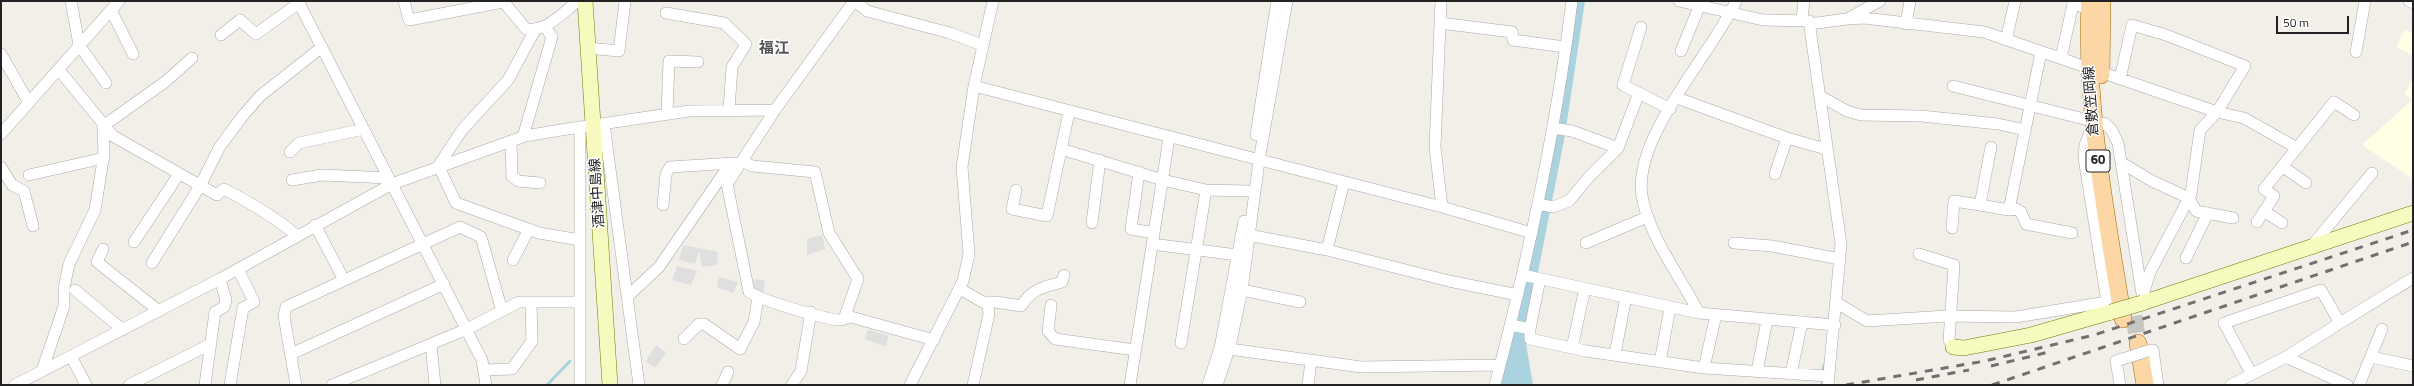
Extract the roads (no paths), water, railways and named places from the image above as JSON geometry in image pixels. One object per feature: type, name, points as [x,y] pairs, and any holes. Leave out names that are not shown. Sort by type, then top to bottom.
[{"type":"main road","name":"倉敷笠岡線","points":[[2094,4],[2097,123],[2127,308]]},
{"type":"main road","points":[[2133,350],[2134,385]]},
{"type":"main road","points":[[2133,350],[2145,385]]},
{"type":"street","points":[[71,1],[79,45],[106,84]]},
{"type":"street","points":[[1,134],[119,1]]},
{"type":"street","points":[[404,1],[409,20],[454,6],[503,2],[526,29],[540,29],[552,37],[523,138]]},
{"type":"street","points":[[438,168],[462,130],[508,80],[540,29],[578,1]]},
{"type":"street","name":"酒津中島線","points":[[585,1],[610,385]]},
{"type":"street","points":[[588,48],[619,51],[625,1]]},
{"type":"street","points":[[628,297],[659,266],[737,163],[854,1],[874,13],[950,33],[982,45]]},
{"type":"street","points":[[910,385],[964,281],[969,254],[962,167],[974,86],[993,1]]},
{"type":"street","points":[[1218,385],[1237,255],[1245,235],[1277,1]]},
{"type":"street","points":[[1208,385],[1224,349],[1242,290],[1248,191],[1286,1]]},
{"type":"street","points":[[1441,1],[1435,147],[1442,207]]},
{"type":"street","points":[[1495,385],[1524,276],[1532,233],[1544,205],[1558,129],[1572,1]]},
{"type":"street","points":[[1679,1],[1699,7],[1731,12],[1763,20],[1805,21],[1864,18],[1984,32],[2217,112],[2244,118],[2296,148]]},
{"type":"street","points":[[1699,312],[1663,251],[1647,217],[1640,188],[1641,172],[1652,140],[1731,12],[1736,1]]},
{"type":"street","points":[[1539,279],[1528,328],[1530,339],[1572,348],[1704,368],[1825,378],[1836,302],[1839,229],[1824,149],[1820,96],[1805,21],[1804,1]]},
{"type":"street","points":[[1847,19],[1880,1]]},
{"type":"street","points":[[1906,24],[1910,1]]},
{"type":"street","points":[[2006,40],[2015,1]]},
{"type":"street","points":[[2356,52],[2365,1]]},
{"type":"street","points":[[2409,1],[2413,3]]},
{"type":"street","points":[[221,35],[240,20],[256,34],[299,2],[467,329],[482,360],[486,385]]},
{"type":"street","points":[[2061,58],[2073,4],[2094,4]]},
{"type":"street","points":[[1681,51],[1699,7]]},
{"type":"street","points":[[111,10],[133,54]]},
{"type":"street","points":[[666,13],[724,22],[746,44],[732,67],[728,110]]},
{"type":"street","points":[[1440,23],[1512,32],[1514,40],[1566,47]]},
{"type":"street","points":[[2120,79],[2132,25],[2166,35],[2244,66],[2217,112],[2200,130],[2189,198],[2150,272],[2127,308]]},
{"type":"street","points":[[1641,27],[1623,85],[1670,109]]},
{"type":"street","points":[[152,262],[200,186],[219,148],[260,96],[322,48]]},
{"type":"street","points":[[2009,210],[2041,52]]},
{"type":"street","points":[[1,54],[29,103]]},
{"type":"street","points":[[103,126],[165,82],[192,58]]},
{"type":"street","points":[[667,113],[670,61],[698,62]]},
{"type":"street","points":[[59,70],[103,126],[119,140],[200,186],[218,194],[224,189],[280,221],[296,236]]},
{"type":"street","points":[[974,86],[1169,138],[1442,207],[1532,233]]},
{"type":"street","points":[[1953,86],[2097,123],[2111,129],[2118,143],[2122,163],[2127,308]]},
{"type":"street","points":[[1544,205],[1569,201],[1589,177],[1618,148],[1639,93]]},
{"type":"street","points":[[1820,96],[1847,112],[1861,115],[1921,116],[1998,124],[2025,130]]},
{"type":"street","points":[[1677,98],[1787,138],[1824,149]]},
{"type":"street","points":[[2257,222],[2274,196],[2264,189],[2334,102],[2354,115]]},
{"type":"street","points":[[14,385],[220,279],[391,181],[438,168],[523,138],[592,125],[667,113],[728,110],[775,110]]},
{"type":"street","points":[[1016,190],[1012,209],[1047,216],[1069,112]]},
{"type":"street","points":[[2097,123],[2085,145],[2084,158],[2127,308]]},
{"type":"street","points":[[580,385],[578,302],[580,240],[592,125]]},
{"type":"street","points":[[592,125],[628,297],[640,385]]},
{"type":"street","points":[[42,371],[64,306],[64,288],[69,264],[95,210],[104,158],[103,126]]},
{"type":"street","points":[[290,152],[299,143],[364,129]]},
{"type":"street","points":[[1558,129],[1618,148]]},
{"type":"street","points":[[1130,385],[1169,138]]},
{"type":"street","points":[[1775,174],[1787,138]]},
{"type":"street","points":[[510,142],[512,176],[518,181],[540,184]]},
{"type":"street","points":[[1980,205],[1991,147]]},
{"type":"street","points":[[1061,148],[1163,180],[1206,190],[1248,191]]},
{"type":"street","points":[[29,175],[104,158]]},
{"type":"street","points":[[1092,223],[1100,160]]},
{"type":"street","points":[[737,163],[727,184],[749,292],[758,298],[840,320],[851,316],[934,340]]},
{"type":"street","points":[[663,205],[666,174],[670,167],[737,163],[752,166],[815,172],[829,233],[858,279],[844,319]]},
{"type":"street","points":[[2122,163],[2152,181],[2189,198],[2196,211],[2233,218]]},
{"type":"street","points":[[2282,166],[2306,183]]},
{"type":"street","points":[[1,167],[12,185],[24,191],[34,226]]},
{"type":"street","points":[[438,168],[456,203],[539,233],[580,240]]},
{"type":"street","points":[[1139,172],[1131,229],[1153,238],[1197,250],[1237,255]]},
{"type":"street","points":[[2310,248],[2372,173]]},
{"type":"street","points":[[134,242],[179,174]]},
{"type":"street","points":[[292,180],[322,175],[391,181]]},
{"type":"street","points":[[1327,250],[1344,182]]},
{"type":"street","points":[[1181,343],[1206,190]]},
{"type":"street","points":[[1952,228],[1954,201],[2009,210],[2016,209],[2021,212],[2026,224],[2072,233]]},
{"type":"street","points":[[2264,211],[2282,223]]},
{"type":"street","points":[[2186,258],[2208,213]]},
{"type":"street","points":[[1920,254],[1954,265],[1949,340],[1953,347],[1964,348],[2031,334],[2127,308],[2413,213]]},
{"type":"street","points":[[1586,243],[1647,217]]},
{"type":"street","points":[[315,225],[344,280]]},
{"type":"street","points":[[296,385],[284,316],[286,307],[460,227],[481,237],[502,311]]},
{"type":"street","points":[[513,260],[529,229]]},
{"type":"street","points":[[1245,235],[1327,250],[1449,281],[1518,295]]},
{"type":"street","points":[[1734,243],[1772,246],[1838,259]]},
{"type":"street","points":[[103,249],[97,262],[159,311]]},
{"type":"street","points":[[230,385],[243,308],[254,302],[238,269]]},
{"type":"street","points":[[983,302],[996,302],[1021,306],[1029,294],[1035,290],[1062,282],[1064,275]]},
{"type":"street","points":[[1524,276],[1585,288],[1670,308],[1716,315],[1832,325]]},
{"type":"street","points":[[2231,385],[2286,357],[2413,278]]},
{"type":"street","points":[[205,385],[215,312],[224,307],[226,300],[220,279]]},
{"type":"street","points":[[291,354],[444,284]]},
{"type":"street","points":[[1572,348],[1585,288]]},
{"type":"street","points":[[960,289],[988,305],[989,314],[973,385]]},
{"type":"street","points":[[75,290],[123,330]]},
{"type":"street","points":[[1242,290],[1300,302]]},
{"type":"street","points":[[2251,374],[2224,323],[2321,290],[2340,323]]},
{"type":"street","points":[[1615,354],[1626,297]]},
{"type":"street","points":[[684,339],[699,324],[704,324],[740,349],[754,322],[758,298]]},
{"type":"street","points":[[332,385],[467,329],[519,302],[578,302]]},
{"type":"street","points":[[484,370],[512,369],[532,341],[531,302]]},
{"type":"street","points":[[1836,302],[1867,321],[1950,317],[2016,318],[2127,308]]},
{"type":"street","points":[[1051,305],[1048,331],[1055,339],[1135,350]]},
{"type":"street","points":[[1660,362],[1670,308]]},
{"type":"street","points":[[792,385],[801,371],[811,312]]},
{"type":"street","points":[[1704,368],[1716,315]]},
{"type":"street","points":[[1757,372],[1767,320]]},
{"type":"street","points":[[1791,374],[1802,322]]},
{"type":"street","points":[[1512,325],[1528,328]]},
{"type":"street","points":[[2359,385],[2382,329]]},
{"type":"street","points":[[129,385],[211,344]]},
{"type":"street","points":[[431,344],[435,385]]},
{"type":"street","points":[[1224,349],[1361,367],[1500,365]]},
{"type":"street","points":[[2120,385],[2116,361],[2133,350],[2153,350],[2158,385]]},
{"type":"street","points":[[71,356],[86,385]]},
{"type":"street","points":[[2286,357],[2348,385]]},
{"type":"street","points":[[2371,357],[2413,366]]},
{"type":"street","points":[[1308,385],[1311,361]]},
{"type":"street","points":[[722,385],[728,372]]},
{"type":"water","points":[[1576,1],[1585,1],[1565,135],[1525,338],[1533,385],[1500,385]]},
{"type":"waterway","points":[[547,385],[570,361]]},
{"type":"waterway","points":[[1822,385],[1824,365]]},
{"type":"tunnel","points":[[2134,316],[2138,343]]},
{"type":"railway","points":[[1846,385],[1985,361],[2094,335],[2413,230]]},
{"type":"railway","points":[[1992,385],[2413,242]]},
{"type":"railway","points":[[1991,366],[2053,351]]},
{"type":"railway","points":[[1916,380],[1969,370]]},
{"type":"district","name":"福江","points":[[774,49]]}]
